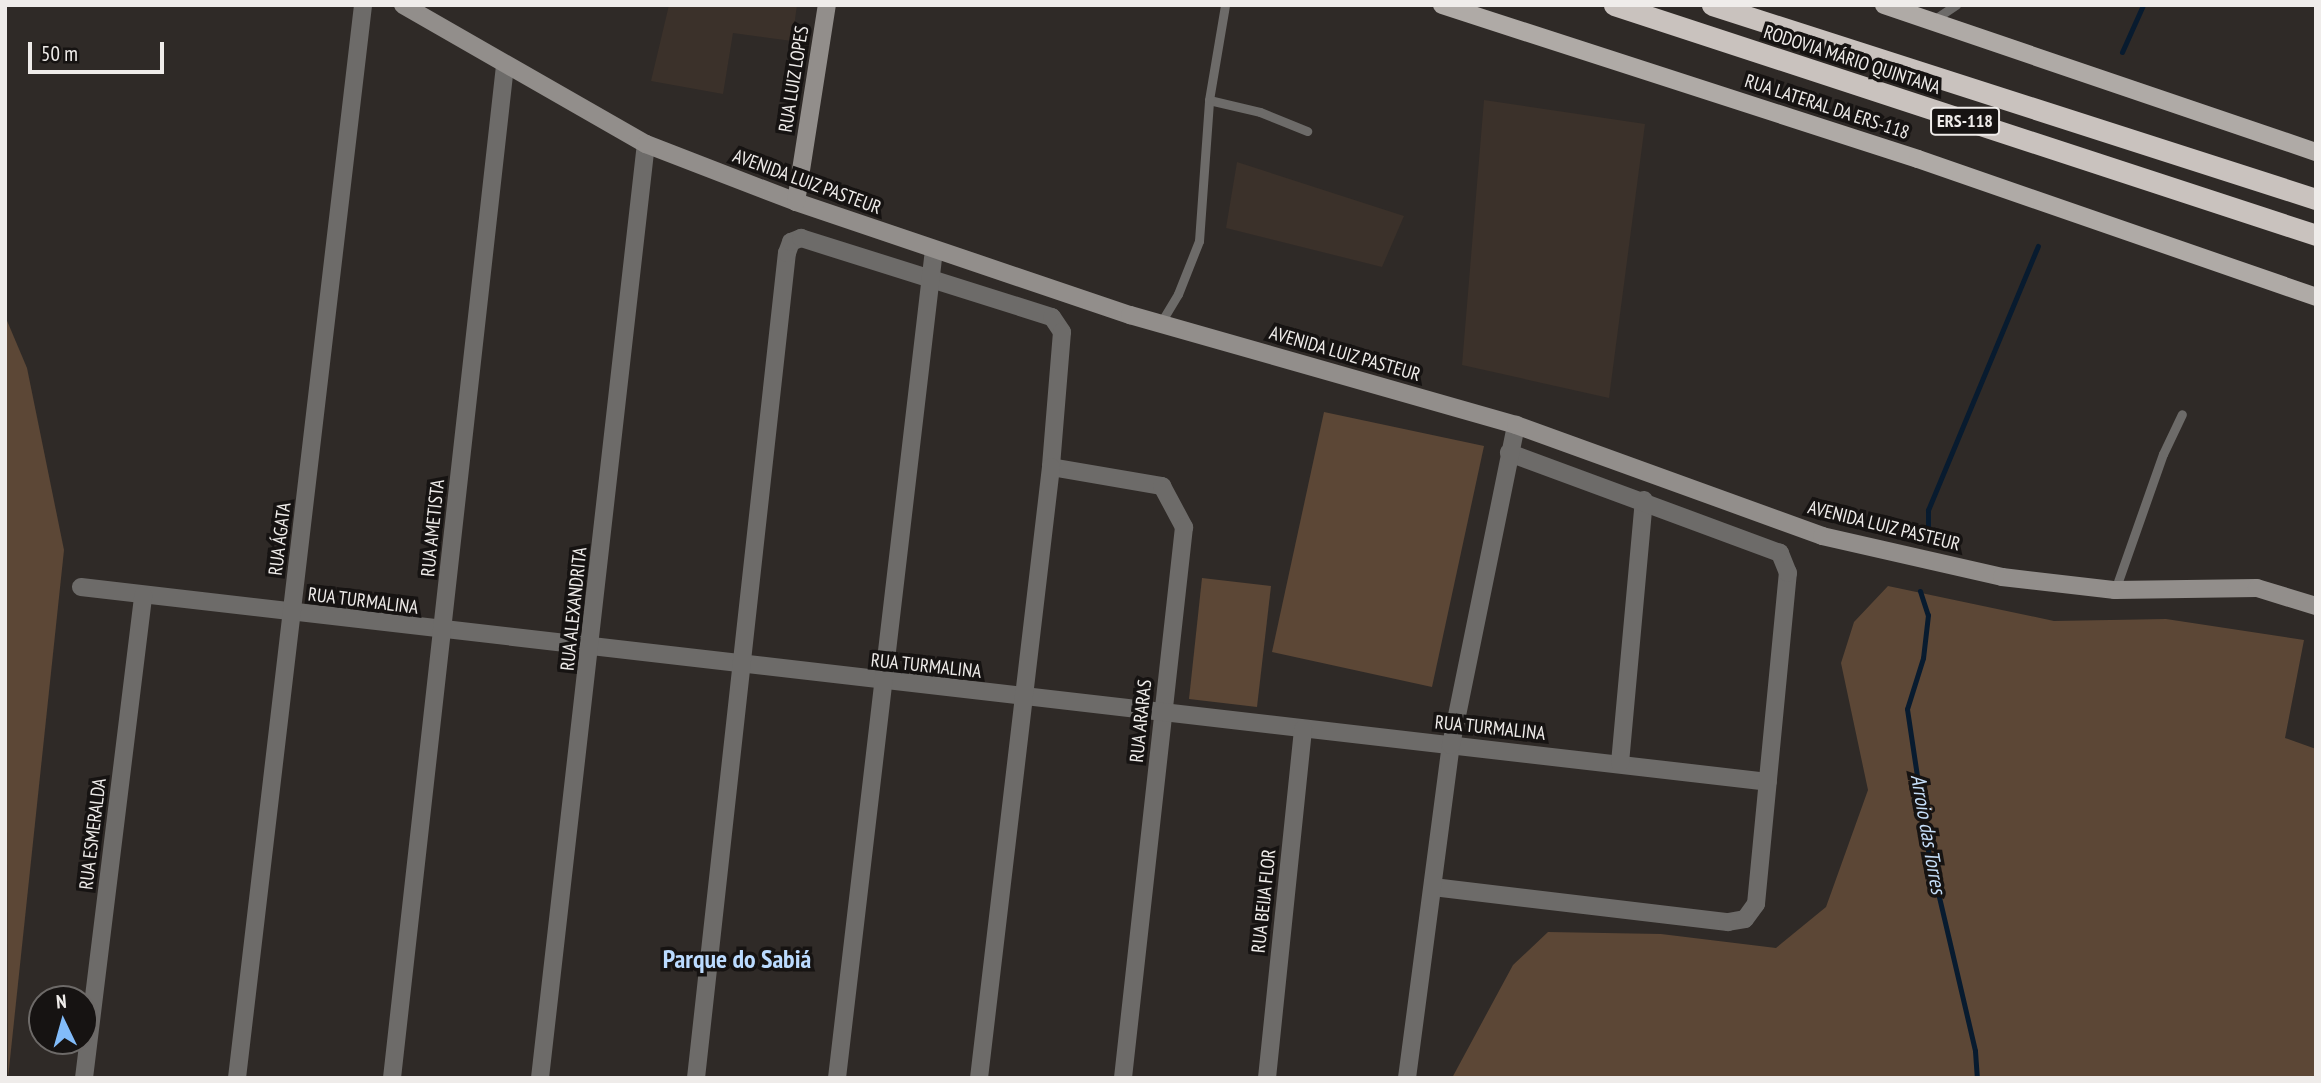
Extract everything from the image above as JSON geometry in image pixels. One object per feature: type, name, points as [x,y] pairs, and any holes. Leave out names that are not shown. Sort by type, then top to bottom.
[{"type":"highway","name":"RODOVIA MÁRIO QUINTANA","points":[[1614,5],[2316,235]]},
{"type":"highway","name":"RODOVIA MÁRIO QUINTANA","points":[[1713,5],[2316,199]]},
{"type":"main road","name":"AVENIDA LUIZ PASTEUR","points":[[403,5],[505,66],[646,144],[796,202],[1160,324],[1517,425],[1822,536],[2002,577],[2115,590],[2258,588],[2316,606]]},
{"type":"main road","name":"RUA LUIZ LOPES","points":[[796,202],[827,5]]},
{"type":"main road","name":"RUA LATERAL DA ERS-118","points":[[1442,5],[1917,159],[2316,297]]},
{"type":"main road","points":[[1884,5],[2316,152]]},
{"type":"street","name":"RUA ÁGATA","points":[[237,1078],[363,5]]},
{"type":"street","name":"RUA AMETISTA","points":[[392,1078],[505,66]]},
{"type":"street","name":"RUA ALEXANDRITA","points":[[540,1078],[591,649],[646,144]]},
{"type":"street","points":[[696,1078],[791,242],[801,238],[1052,317],[1062,332],[1051,467],[979,1078]]},
{"type":"street","points":[[837,1078],[934,250]]},
{"type":"street","points":[[1407,1078],[1451,745],[1509,453],[1517,425]]},
{"type":"street","points":[[1433,887],[1728,922],[1745,919],[1756,904],[1788,573],[1780,553],[1644,500],[1509,453]]},
{"type":"street","name":"RUA ARARAS","points":[[1051,467],[1163,486],[1184,527],[1123,1078]]},
{"type":"street","points":[[1620,763],[1644,500]]},
{"type":"street","name":"RUA TURMALINA","points":[[81,587],[442,632],[1022,697],[1163,716],[1620,763],[1768,782]]},
{"type":"street","name":"RUA ESMERALDA","points":[[84,1078],[144,596]]},
{"type":"street","name":"RUA BEIJA FLOR","points":[[1266,1078],[1303,729]]},
{"type":"lane","points":[[1160,324],[1178,294],[1199,241],[1209,100],[1225,5]]},
{"type":"lane","points":[[1931,22],[1956,5]]},
{"type":"lane","points":[[1209,100],[1260,112],[1307,131]]},
{"type":"lane","points":[[2115,590],[2162,454],[2182,414]]},
{"type":"shaded area","points":[[669,5],[797,5],[792,41],[733,33],[723,94],[651,81]]},
{"type":"shaded area","points":[[1484,100],[1645,124],[1609,398],[1462,365]]},
{"type":"shaded area","points":[[1237,162],[1404,216],[1382,267],[1226,228]]},
{"type":"shaded area","points":[[5,316],[27,368],[64,550],[8,1078]]},
{"type":"shaded area","points":[[1324,412],[1484,446],[1432,687],[1272,652]]},
{"type":"shaded area","points":[[1202,578],[1271,586],[1257,707],[1189,699]]},
{"type":"shaded area","points":[[1888,586],[2054,621],[2166,619],[2304,640],[2285,738],[2316,749],[2316,1078],[1452,1078],[1513,965],[1548,932],[1661,934],[1776,948],[1826,907],[1868,790],[1841,663],[1854,622]]},
{"type":"waterway","name":"Arroio das Torres","points":[[2122,52],[2143,5]]},
{"type":"waterway","name":"Arroio das Torres","points":[[1928,543],[1928,510],[2038,246]]},
{"type":"waterway","name":"Arroio das Torres","points":[[1920,591],[1928,615],[1923,658],[1907,709],[1928,850],[1975,1051],[1977,1078]]},
{"type":"district","name":"Parque do Sabiá","points":[[737,959]]}]
